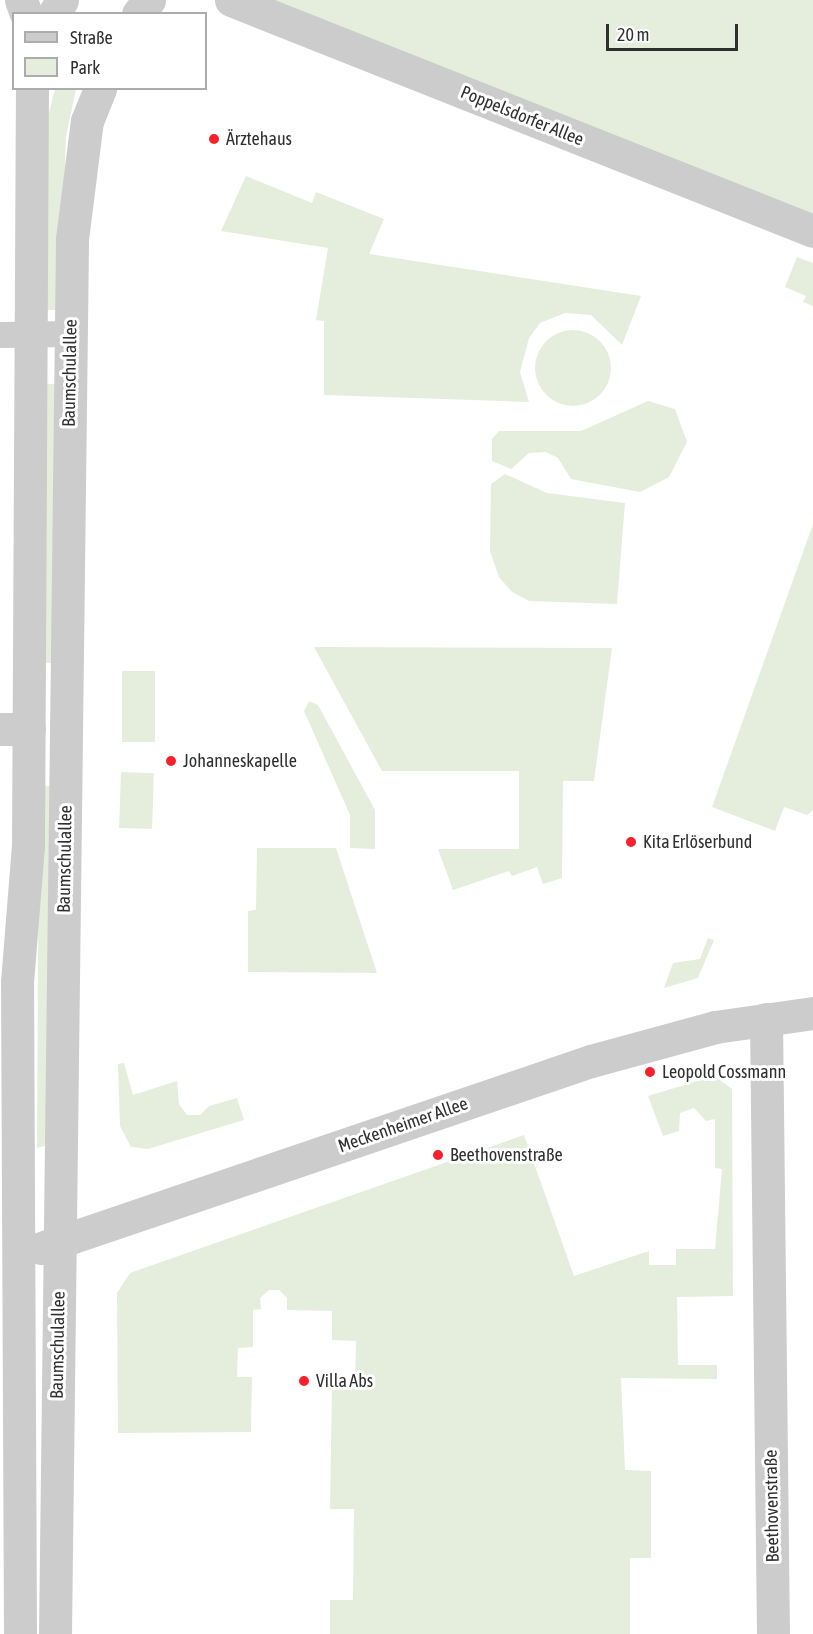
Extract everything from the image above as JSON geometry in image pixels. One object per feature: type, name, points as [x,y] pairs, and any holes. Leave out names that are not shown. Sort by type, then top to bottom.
[{"type":"street","points":[[140,12],[149,0]]},
{"type":"street","name":"Poppelsdorfer Allee","points":[[231,0],[813,231]]},
{"type":"street","name":"Baumschulallee","points":[[20,1634],[8,1259],[17,982],[28,846],[14,729],[16,335],[32,90]]},
{"type":"street","name":"Baumschulallee","points":[[55,1634],[71,334],[78,172],[87,121],[99,90]]},
{"type":"street","name":"Meckenheimer Allee","points":[[8,1259],[589,1062],[766,1019],[813,1013]]},
{"type":"street","name":"Beethovenstraße","points":[[766,1019],[773,1634]]},
{"type":"lane","points":[[16,335],[71,334]]},
{"type":"lane","points":[[14,729],[66,729]]},
{"type":"green space","points":[[257,0],[813,0],[813,221]]},
{"type":"green space","points":[[55,90],[76,90],[66,137],[60,310],[42,310],[45,128]]},
{"type":"green space","points":[[246,176],[312,203],[316,192],[384,219],[369,254],[641,296],[622,345],[591,315],[565,313],[540,323],[529,338],[520,372],[529,402],[324,395],[324,321],[316,320],[328,248],[221,231]]},
{"type":"green space","points":[[797,257],[813,263],[813,306],[803,302],[806,296],[785,287]]},
{"type":"green space","points":[[573,330],[587,333],[600,341],[608,354],[611,368],[608,382],[600,395],[587,403],[573,406],[559,403],[546,395],[538,382],[535,368],[538,354],[546,341],[559,333]]},
{"type":"green space","points":[[41,384],[59,384],[59,663],[41,663]]},
{"type":"green space","points":[[648,401],[675,409],[687,442],[669,477],[640,492],[571,479],[558,458],[546,452],[529,453],[511,469],[492,461],[492,439],[499,431],[581,431]]},
{"type":"green space","points":[[505,474],[547,493],[625,503],[617,604],[529,601],[512,592],[499,577],[490,551],[491,484]]},
{"type":"green space","points":[[813,524],[813,810],[807,815],[784,807],[775,831],[712,807]]},
{"type":"green space","points":[[314,647],[612,648],[594,781],[563,781],[562,878],[543,884],[537,867],[512,876],[509,871],[453,890],[438,849],[519,849],[519,771],[382,771]]},
{"type":"green space","points":[[122,671],[155,671],[155,742],[122,742]]},
{"type":"green space","points":[[309,701],[318,705],[375,810],[375,849],[350,848],[350,815],[304,711]]},
{"type":"green space","points":[[121,772],[154,773],[152,829],[119,828]]},
{"type":"green space","points":[[39,786],[56,786],[49,1145],[37,1148]]},
{"type":"green space","points":[[257,848],[336,848],[377,973],[248,972],[248,911],[256,910]]},
{"type":"green space","points":[[708,938],[714,940],[698,978],[664,988],[673,963],[700,959]]},
{"type":"green space","points":[[124,1063],[133,1095],[177,1081],[179,1104],[187,1115],[200,1115],[209,1106],[237,1098],[244,1120],[148,1149],[131,1147],[120,1126],[118,1064]]},
{"type":"green space","points":[[714,1076],[732,1089],[733,1296],[677,1297],[678,1365],[717,1365],[717,1379],[621,1378],[625,1470],[651,1471],[651,1558],[630,1558],[630,1634],[330,1634],[330,1600],[353,1600],[354,1509],[330,1509],[332,1385],[355,1385],[356,1341],[332,1340],[332,1311],[287,1310],[287,1298],[279,1290],[269,1290],[260,1298],[261,1309],[253,1310],[253,1347],[238,1348],[237,1377],[252,1377],[251,1432],[118,1433],[117,1293],[130,1273],[524,1135],[574,1276],[649,1251],[649,1265],[676,1265],[676,1249],[715,1249],[722,1169],[715,1168],[715,1119],[706,1121],[694,1108],[680,1113],[679,1131],[663,1136],[648,1096]]},
{"type":"place","name":"Ärztehaus","points":[[214,139]]},
{"type":"place","name":"Johanneskapelle","points":[[171,761]]},
{"type":"place","name":"Kita Erlöserbund","points":[[631,842]]},
{"type":"place","name":"Leopold Cossmann","points":[[650,1072]]},
{"type":"place","name":"Beethovenstraße","points":[[438,1155]]},
{"type":"place","name":"Villa Abs","points":[[304,1381]]}]
